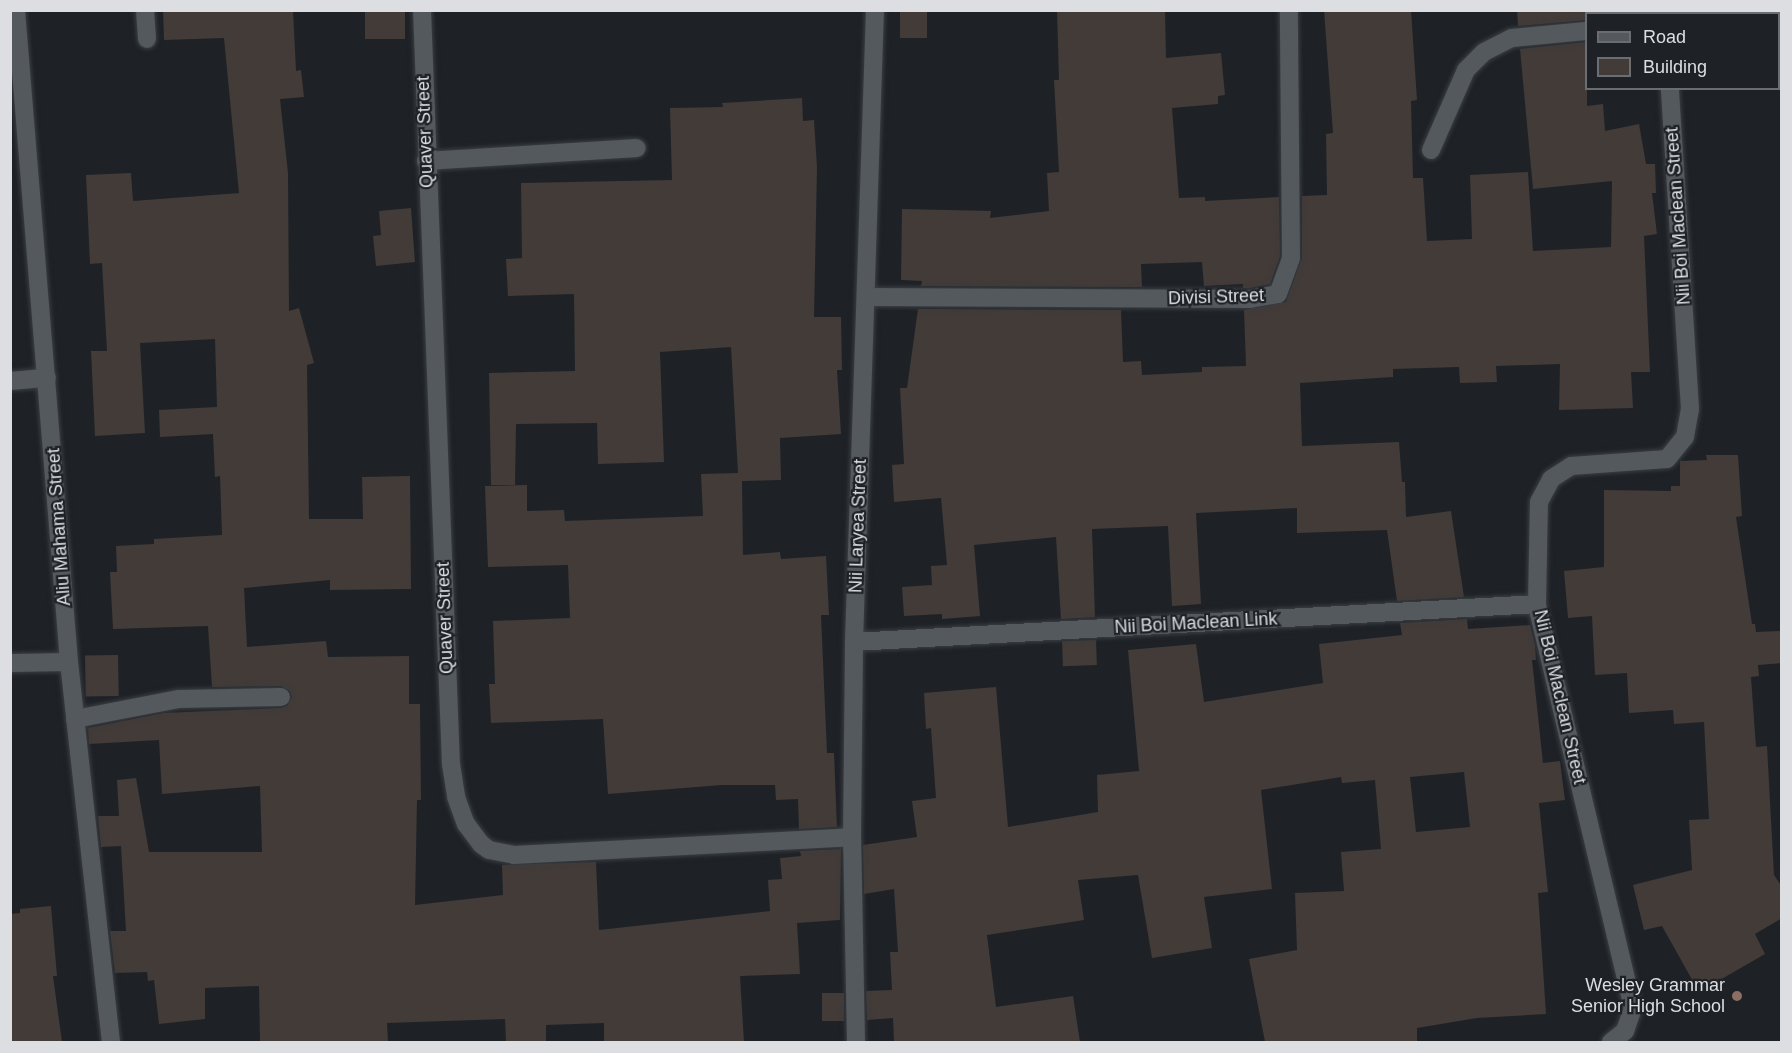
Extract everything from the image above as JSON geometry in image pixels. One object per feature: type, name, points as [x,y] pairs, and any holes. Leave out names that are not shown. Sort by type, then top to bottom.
[{"type":"street","name":"Aliu Mahama Street","points":[[16,10],[69,663],[111,1042]]},
{"type":"street","points":[[145,10],[147,39]]},
{"type":"street","name":"Quaver Street","points":[[422,10],[426,161],[451,764],[453,786],[466,824],[481,844],[489,850],[514,855],[852,837]]},
{"type":"street","name":"Nii Laryea Street","points":[[856,1042],[852,837],[854,642],[875,10]]},
{"type":"street","name":"Divisi Street","points":[[867,297],[1250,299],[1278,294],[1291,258],[1289,10]]},
{"type":"street","points":[[1431,150],[1466,70],[1484,52],[1512,38],[1585,31]]},
{"type":"street","name":"Nii Boi Maclean Street","points":[[1611,1042],[1625,1031],[1633,1008],[1537,604],[1539,502],[1551,479],[1571,466],[1667,459],[1685,436],[1690,409],[1670,90]]},
{"type":"street","points":[[426,161],[637,148]]},
{"type":"street","points":[[10,381],[47,378]]},
{"type":"street","name":"Nii Boi Maclean Link","points":[[854,642],[1537,604]]},
{"type":"street","points":[[10,663],[69,663]]},
{"type":"street","points":[[75,719],[178,699],[281,698]]},
{"type":"building","points":[[163,10],[293,10],[296,71],[301,70],[304,97],[280,99],[288,173],[289,311],[299,308],[314,363],[307,365],[309,519],[363,519],[362,477],[410,476],[411,589],[330,590],[330,580],[244,588],[247,647],[326,641],[328,657],[409,656],[409,704],[420,704],[421,800],[417,800],[415,905],[503,895],[502,865],[596,862],[599,930],[770,911],[768,880],[782,879],[780,858],[801,856],[800,851],[841,849],[840,920],[797,923],[800,974],[740,976],[744,1042],[604,1042],[604,1023],[546,1025],[546,1042],[506,1042],[505,1019],[387,1023],[388,1042],[260,1042],[259,986],[205,988],[205,1019],[159,1024],[154,980],[148,981],[147,972],[115,973],[110,931],[126,931],[121,846],[101,847],[98,816],[119,816],[117,780],[136,778],[149,852],[262,852],[260,786],[162,794],[159,740],[89,744],[88,728],[164,713],[281,708],[287,706],[292,697],[290,691],[281,686],[212,687],[208,626],[113,629],[110,572],[117,572],[116,546],[154,544],[154,539],[222,535],[220,476],[215,477],[213,434],[160,437],[159,410],[217,407],[215,339],[140,343],[145,433],[95,436],[91,351],[107,351],[102,263],[90,264],[86,175],[131,173],[133,201],[239,193],[224,38],[164,40]]},
{"type":"building","points":[[365,10],[405,10],[405,39],[365,39]]},
{"type":"building","points":[[900,10],[927,10],[927,38],[900,38]]},
{"type":"building","points":[[1057,10],[1165,10],[1166,58],[1221,53],[1225,95],[1218,96],[1218,104],[1172,108],[1179,198],[1205,197],[1205,201],[1279,197],[1280,256],[1270,284],[1249,288],[1243,288],[1243,284],[1204,286],[1202,262],[1141,264],[1142,287],[921,286],[922,281],[901,280],[902,209],[991,211],[990,218],[1049,211],[1047,173],[1059,172],[1054,80],[1059,80]]},
{"type":"building","points":[[1324,10],[1411,10],[1417,100],[1411,101],[1413,178],[1423,178],[1427,241],[1472,239],[1470,175],[1528,172],[1533,251],[1611,247],[1612,181],[1533,189],[1520,49],[1585,42],[1587,106],[1603,104],[1605,131],[1639,124],[1646,164],[1655,164],[1656,193],[1652,193],[1657,234],[1644,236],[1650,372],[1631,372],[1633,408],[1559,410],[1560,364],[1496,366],[1497,382],[1460,383],[1459,367],[1393,369],[1393,377],[1300,383],[1302,446],[1399,442],[1402,482],[1405,482],[1406,517],[1451,511],[1464,597],[1397,601],[1387,530],[1297,533],[1297,508],[1196,513],[1201,604],[1172,606],[1168,526],[1092,529],[1095,617],[1061,619],[1056,537],[974,545],[980,616],[942,619],[942,614],[904,616],[902,587],[932,585],[931,566],[947,565],[941,498],[894,502],[892,465],[904,464],[900,388],[907,388],[918,309],[1121,310],[1123,362],[1141,361],[1142,375],[1202,372],[1202,367],[1246,366],[1244,310],[1286,302],[1302,258],[1302,196],[1327,195],[1326,134],[1333,133]]},
{"type":"building","points":[[1517,10],[1587,10],[1585,20],[1518,26]]},
{"type":"building","points":[[802,98],[803,121],[814,120],[817,167],[814,317],[841,317],[842,370],[837,370],[841,434],[780,438],[781,480],[742,481],[743,555],[780,552],[781,559],[826,556],[829,615],[821,615],[827,753],[834,753],[837,827],[799,829],[798,799],[776,800],[775,785],[722,785],[608,794],[603,719],[491,723],[489,684],[495,684],[493,621],[570,618],[568,565],[488,567],[485,486],[527,485],[527,511],[564,510],[565,521],[703,516],[701,474],[738,473],[731,347],[660,352],[664,462],[598,464],[597,423],[516,424],[515,485],[491,485],[489,373],[575,371],[574,294],[508,296],[506,259],[522,258],[521,183],[672,180],[670,108],[723,107],[722,103]]},
{"type":"building","points":[[411,208],[415,262],[376,266],[373,236],[381,235],[379,211]]},
{"type":"building","points":[[1706,455],[1738,455],[1742,516],[1736,517],[1752,624],[1755,624],[1756,632],[1782,631],[1782,663],[1758,665],[1759,676],[1751,677],[1756,747],[1767,746],[1774,875],[1782,887],[1782,918],[1755,934],[1765,954],[1699,992],[1662,926],[1644,930],[1633,885],[1692,870],[1689,820],[1709,819],[1704,722],[1674,724],[1673,710],[1629,713],[1627,673],[1595,675],[1592,616],[1568,618],[1564,571],[1604,567],[1604,490],[1671,491],[1671,486],[1680,486],[1680,461],[1707,460]]},
{"type":"building","points":[[1467,619],[1468,629],[1530,625],[1535,645],[1536,660],[1532,660],[1543,763],[1560,761],[1565,800],[1539,803],[1548,892],[1538,893],[1546,1014],[1477,1018],[1417,1028],[1417,1042],[1265,1042],[1249,959],[1297,950],[1295,893],[1344,891],[1341,852],[1381,849],[1375,780],[1342,783],[1341,777],[1261,790],[1272,889],[1204,897],[1212,948],[1152,958],[1138,875],[1078,880],[1084,920],[987,935],[996,1007],[1073,996],[1080,1042],[894,1042],[893,1018],[867,1020],[866,991],[892,990],[890,952],[898,952],[894,889],[864,894],[863,845],[917,837],[912,801],[936,798],[931,728],[926,729],[924,693],[996,687],[1008,827],[1098,812],[1097,775],[1139,771],[1128,650],[1196,644],[1204,702],[1323,683],[1319,644],[1402,635],[1400,623]],"holes":[[[1464,772],[1470,827],[1416,832],[1410,777]]]},
{"type":"building","points":[[1096,640],[1097,665],[1063,666],[1062,641]]},
{"type":"building","points":[[118,655],[119,696],[86,697],[85,656]]},
{"type":"building","points":[[51,906],[57,976],[53,976],[62,1042],[10,1042],[10,914],[20,913],[20,909]]},
{"type":"building","points":[[822,993],[844,993],[844,1021],[822,1021]]},
{"type":"place","name":"Wesley Grammar Senior High School","points":[[1737,996]]}]
